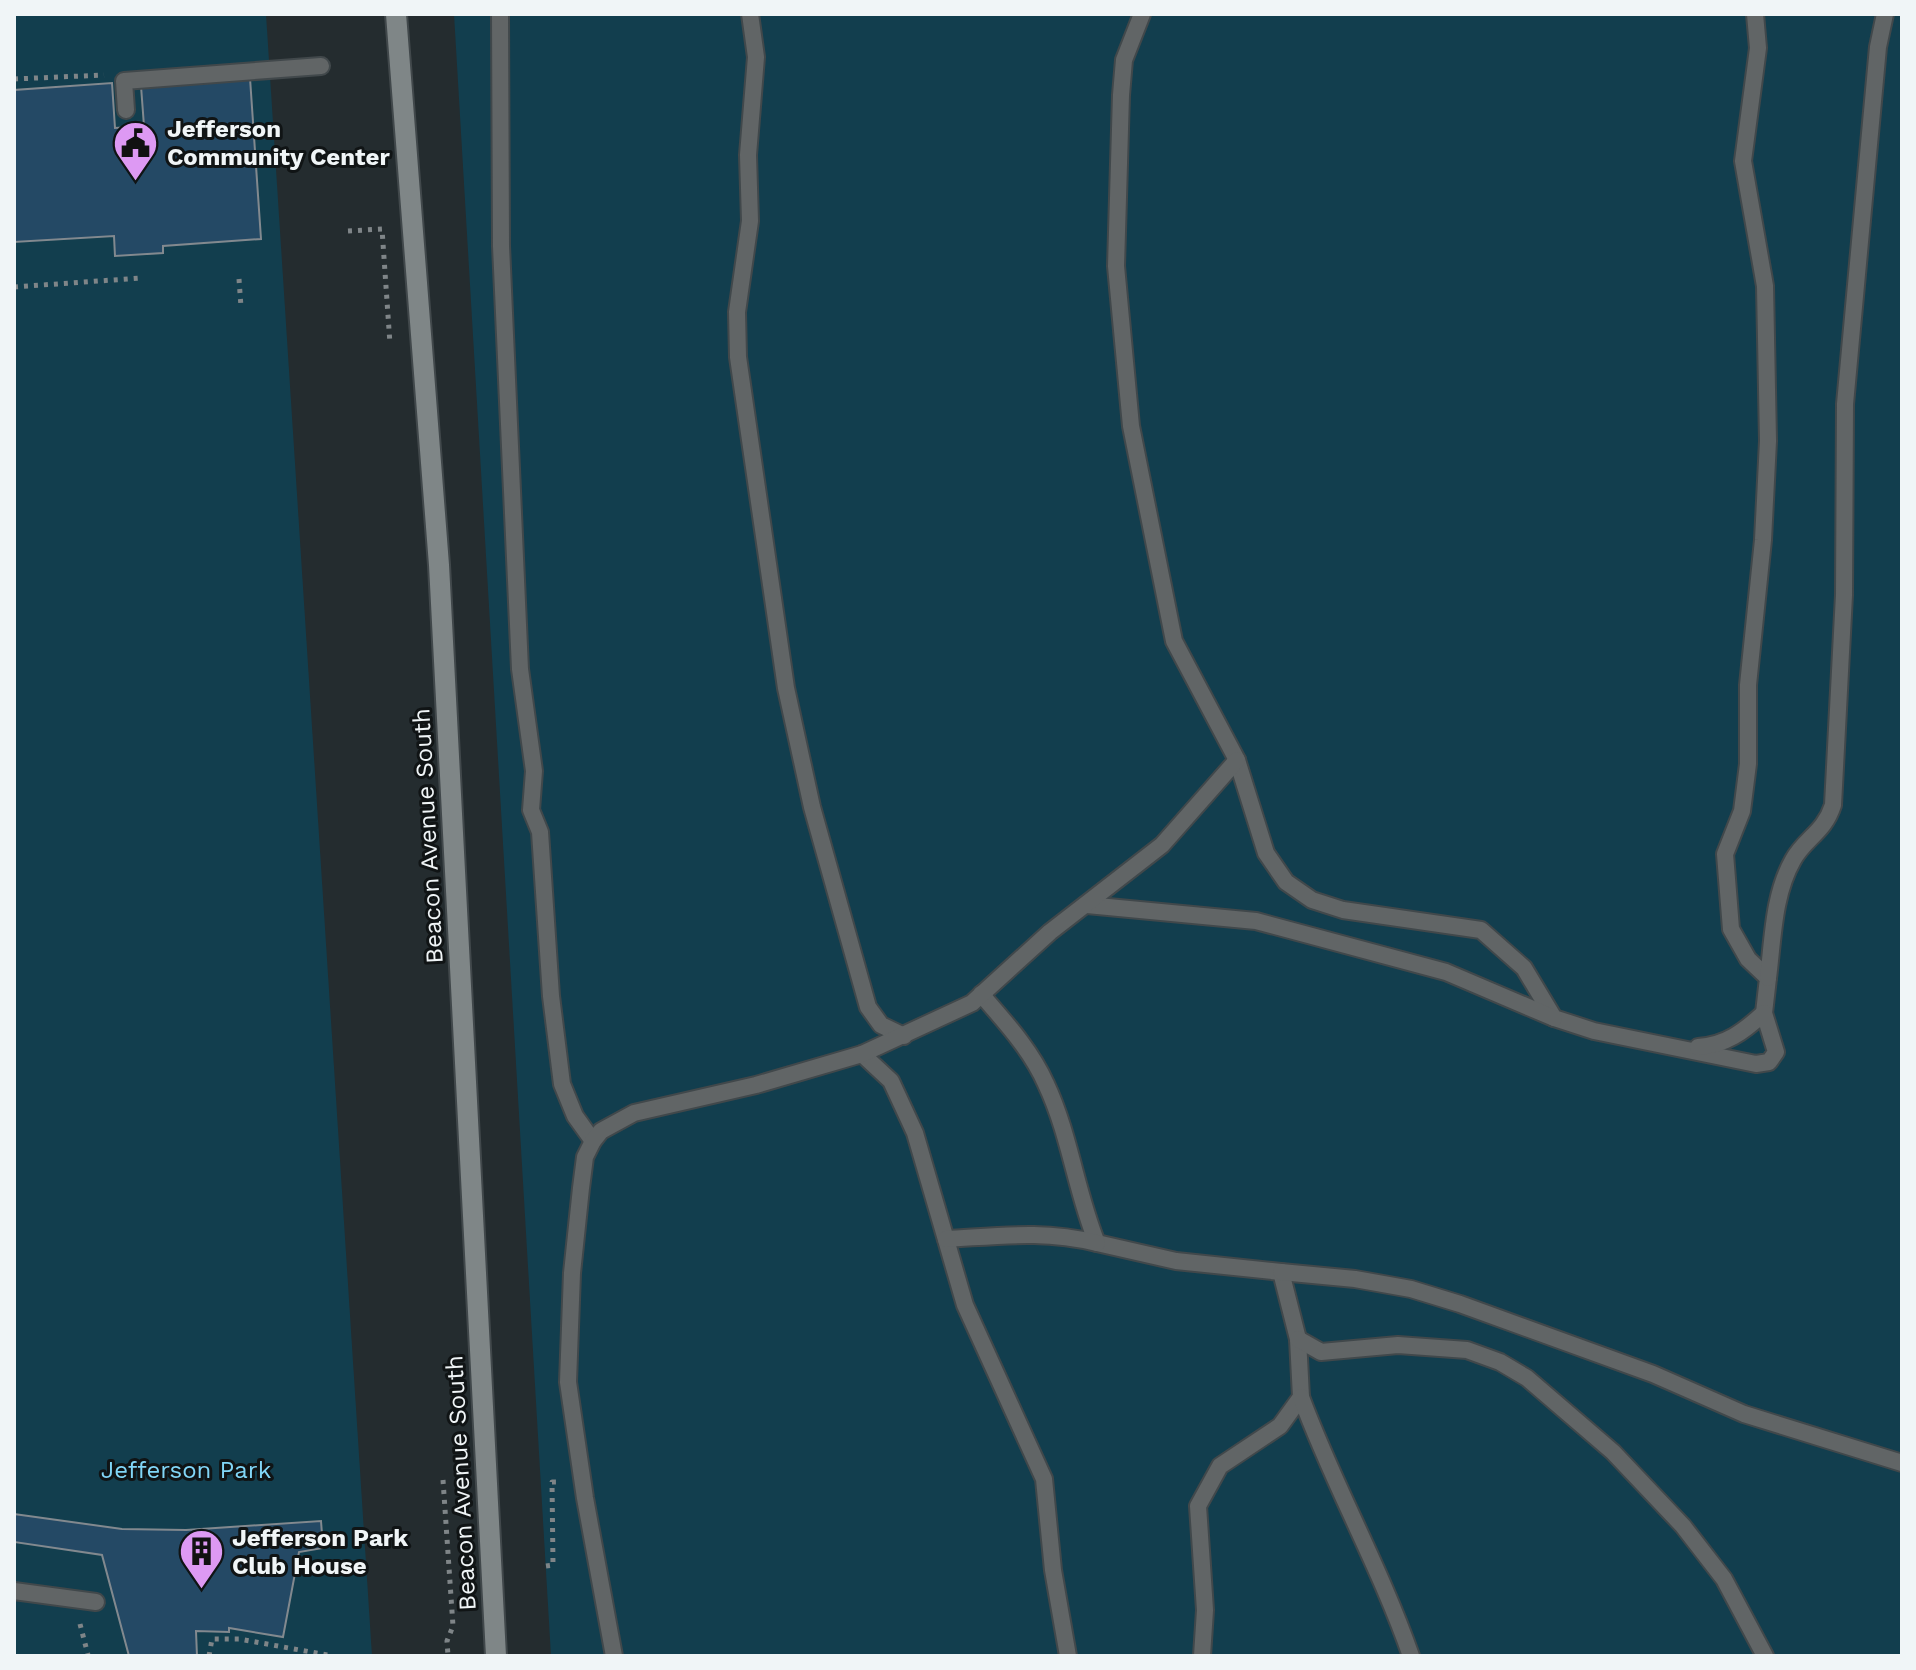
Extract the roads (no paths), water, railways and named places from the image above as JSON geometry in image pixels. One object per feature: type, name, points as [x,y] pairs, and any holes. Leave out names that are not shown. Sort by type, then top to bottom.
[{"type":"main road","name":"Beacon Avenue South","points":[[396,14],[406,100],[441,597],[496,1656]]},
{"type":"lane","points":[[500,14],[501,246],[521,693],[534,771],[531,810],[541,841],[551,996],[562,1084],[575,1116],[593,1141]]},
{"type":"lane","points":[[750,14],[756,70],[748,155],[750,221],[737,312],[738,357],[786,688],[812,807],[868,1007],[881,1025],[904,1036]]},
{"type":"lane","points":[[1142,14],[1124,60],[1116,266],[1131,426],[1174,641],[1237,760],[1266,853],[1286,882],[1312,900],[1343,910],[1481,930],[1524,968],[1554,1018]]},
{"type":"lane","points":[[1755,14],[1758,48],[1743,161],[1765,286],[1768,441],[1748,685],[1748,764],[1742,811],[1725,854],[1731,929],[1748,959],[1768,978]]},
{"type":"lane","points":[[1087,905],[1256,921],[1446,972],[1554,1018],[1594,1031],[1734,1060],[1769,1062],[1776,1052],[1764,1013],[1777,905],[1785,877],[1797,854],[1827,823],[1833,805],[1844,595],[1845,404],[1878,47],[1885,14]]},
{"type":"lane","points":[[126,110],[124,81],[321,66]]},
{"type":"lane","points":[[614,1656],[582,1480],[569,1366],[572,1273],[581,1188],[585,1157],[593,1141],[601,1131],[634,1113],[756,1085],[862,1054],[972,1003],[1050,932],[1162,845],[1237,760]]},
{"type":"lane","points":[[981,994],[1022,1040],[1047,1085],[1097,1243]]},
{"type":"lane","points":[[1739,1035],[1764,1013]]},
{"type":"lane","points":[[1684,1048],[1716,1046],[1739,1035],[1756,1032],[1769,1035]]},
{"type":"lane","points":[[862,1054],[891,1081],[915,1133],[965,1305],[1044,1479],[1053,1570],[1068,1656]]},
{"type":"lane","points":[[946,1239],[1047,1233],[1176,1261],[1355,1279],[1435,1296],[1653,1374],[1744,1414],[1902,1463]]},
{"type":"lane","points":[[1281,1272],[1298,1339],[1301,1397],[1339,1491],[1386,1587],[1411,1656]]},
{"type":"lane","points":[[1298,1339],[1321,1352],[1398,1345],[1467,1350],[1500,1362],[1527,1378],[1613,1452],[1683,1526],[1724,1579],[1765,1656]]},
{"type":"lane","points":[[1202,1656],[1205,1610],[1198,1506],[1220,1466],[1280,1426],[1301,1397]]},
{"type":"lane","points":[[14,1591],[96,1602]]},
{"type":"place","name":"Jefferson Community Center","points":[[136,182]]},
{"type":"place","name":"Jefferson Park Club House","points":[[201,1591]]},
{"type":"park label","name":"Jefferson Park","points":[[186,1470]]}]
